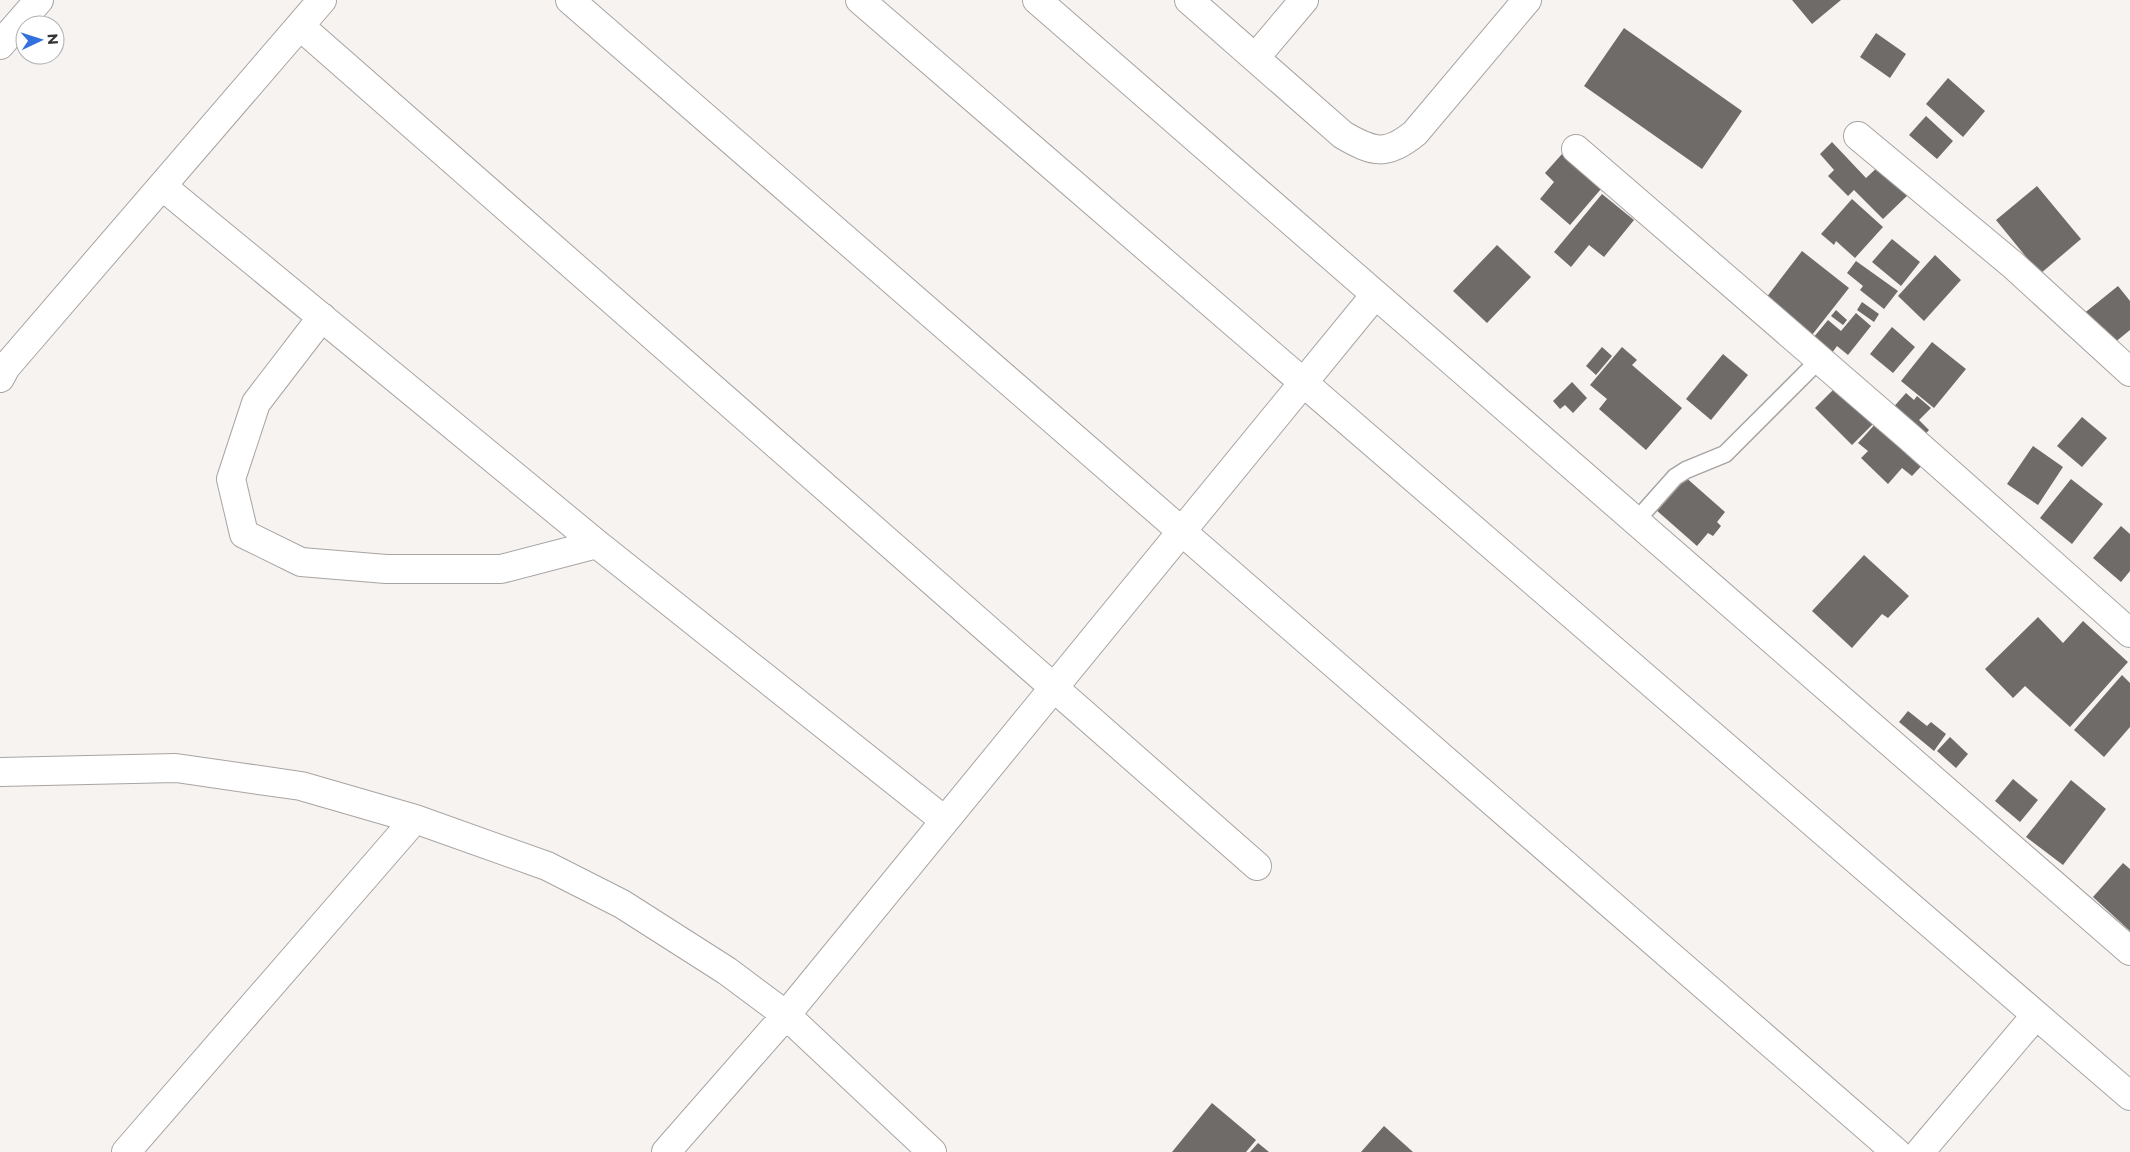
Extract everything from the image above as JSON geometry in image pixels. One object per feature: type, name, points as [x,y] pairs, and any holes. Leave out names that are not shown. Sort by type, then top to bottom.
[{"type":"street","points":[[0,45],[39,0]]},
{"type":"street","points":[[0,378],[6,367],[322,0]]},
{"type":"street","points":[[570,0],[1896,1152]]},
{"type":"street","points":[[860,0],[2130,1096]]},
{"type":"street","points":[[1037,0],[2130,951]]},
{"type":"street","points":[[1188,0],[1343,135],[1363,146],[1383,151],[1401,144],[1415,133],[1527,0]]},
{"type":"street","points":[[1255,58],[1304,0]]},
{"type":"street","points":[[300,26],[1257,866]]},
{"type":"street","points":[[1858,136],[2013,265],[2130,372]]},
{"type":"street","points":[[1576,149],[1820,359],[2130,633]]},
{"type":"street","points":[[162,186],[597,544],[944,820]]},
{"type":"street","points":[[666,1152],[786,1015],[1375,295]]},
{"type":"street","points":[[322,317],[256,403],[231,479],[244,534],[300,562],[386,569],[501,569],[597,544]]},
{"type":"street","points":[[0,772],[176,768],[301,786],[415,819],[547,866],[622,904],[727,971],[786,1015],[932,1152]]},
{"type":"street","points":[[126,1152],[415,819]]},
{"type":"street","points":[[1920,1152],[2036,1015]]},
{"type":"lane","points":[[1635,522],[1675,478],[1686,470],[1725,454],[1820,359]]},
{"type":"building","points":[[1792,0],[1841,0],[1812,24]]},
{"type":"building","points":[[1624,28],[1742,111],[1702,169],[1584,86]]},
{"type":"building","points":[[1876,33],[1906,54],[1890,78],[1860,57]]},
{"type":"building","points":[[1948,78],[1985,111],[1963,137],[1926,104]]},
{"type":"building","points":[[1926,116],[1953,141],[1937,159],[1909,135]]},
{"type":"building","points":[[1832,142],[1866,178],[1881,164],[1910,193],[1883,219],[1854,190],[1848,196],[1828,176],[1834,170],[1820,154]]},
{"type":"building","points":[[1562,154],[1601,189],[1570,225],[1540,199],[1554,182],[1545,173]]},
{"type":"building","points":[[2037,186],[2081,239],[2040,274],[1996,220]]},
{"type":"building","points":[[1602,194],[1634,220],[1604,257],[1589,245],[1571,267],[1554,252]]},
{"type":"building","points":[[1852,199],[1883,227],[1855,258],[1836,241],[1834,245],[1821,234]]},
{"type":"building","points":[[1892,239],[1920,262],[1901,286],[1872,262]]},
{"type":"building","points":[[1497,245],[1531,277],[1487,323],[1453,291]]},
{"type":"building","points":[[1802,251],[1849,288],[1812,335],[1766,298]]},
{"type":"building","points":[[1935,255],[1961,280],[1924,321],[1898,296]]},
{"type":"building","points":[[1856,261],[1898,291],[1884,309],[1860,290],[1863,286],[1847,273]]},
{"type":"building","points":[[2118,286],[2130,301],[2130,330],[2108,348],[2082,315]]},
{"type":"building","points":[[1862,302],[1879,314],[1874,322],[1857,310]]},
{"type":"building","points":[[1836,310],[1847,320],[1843,325],[1831,316]]},
{"type":"building","points":[[1856,313],[1871,326],[1848,355],[1837,346],[1832,353],[1813,338],[1828,320],[1841,331]]},
{"type":"building","points":[[1892,327],[1915,347],[1893,373],[1870,354]]},
{"type":"building","points":[[1932,342],[1966,369],[1934,408],[1901,381]]},
{"type":"building","points":[[1602,347],[1612,356],[1596,375],[1586,366]]},
{"type":"building","points":[[1622,347],[1637,360],[1632,365],[1682,408],[1646,450],[1599,409],[1607,399],[1590,385]]},
{"type":"building","points":[[1723,354],[1748,375],[1711,420],[1686,399]]},
{"type":"building","points":[[1572,382],[1587,398],[1573,413],[1565,405],[1560,409],[1553,401]]},
{"type":"building","points":[[1838,385],[1875,422],[1852,445],[1815,408]]},
{"type":"building","points":[[1906,393],[1914,400],[1917,396],[1931,408],[1919,420],[1929,430],[1920,440],[1890,411]]},
{"type":"building","points":[[2082,417],[2107,438],[2082,467],[2057,446]]},
{"type":"building","points":[[1877,422],[1927,460],[1912,476],[1902,468],[1888,484],[1861,458],[1868,451],[1858,443]]},
{"type":"building","points":[[2033,446],[2063,467],[2038,505],[2007,484]]},
{"type":"building","points":[[1683,475],[1725,512],[1717,522],[1721,526],[1713,536],[1708,533],[1697,546],[1655,509]]},
{"type":"building","points":[[2071,479],[2103,504],[2072,544],[2040,518]]},
{"type":"building","points":[[2121,526],[2130,534],[2130,571],[2121,582],[2093,558]]},
{"type":"building","points":[[1864,555],[1909,596],[1888,618],[1882,614],[1852,648],[1812,611]]},
{"type":"building","points":[[2038,617],[2063,643],[2083,621],[2128,662],[2070,727],[2025,686],[2013,698],[1985,669]]},
{"type":"building","points":[[2122,675],[2130,683],[2130,727],[2104,757],[2074,730]]},
{"type":"building","points":[[1908,711],[1927,726],[1931,722],[1946,734],[1934,751],[1899,722]]},
{"type":"building","points":[[1950,737],[1968,754],[1956,768],[1937,751]]},
{"type":"building","points":[[2013,779],[2038,800],[2020,822],[1995,801]]},
{"type":"building","points":[[2071,780],[2106,809],[2063,865],[2026,837]]},
{"type":"building","points":[[2123,863],[2130,869],[2130,931],[2093,897]]},
{"type":"building","points":[[1212,1103],[1256,1140],[1246,1152],[1172,1152]]},
{"type":"building","points":[[1384,1126],[1413,1152],[1361,1152]]},
{"type":"building","points":[[1258,1143],[1269,1152],[1250,1152]]}]
